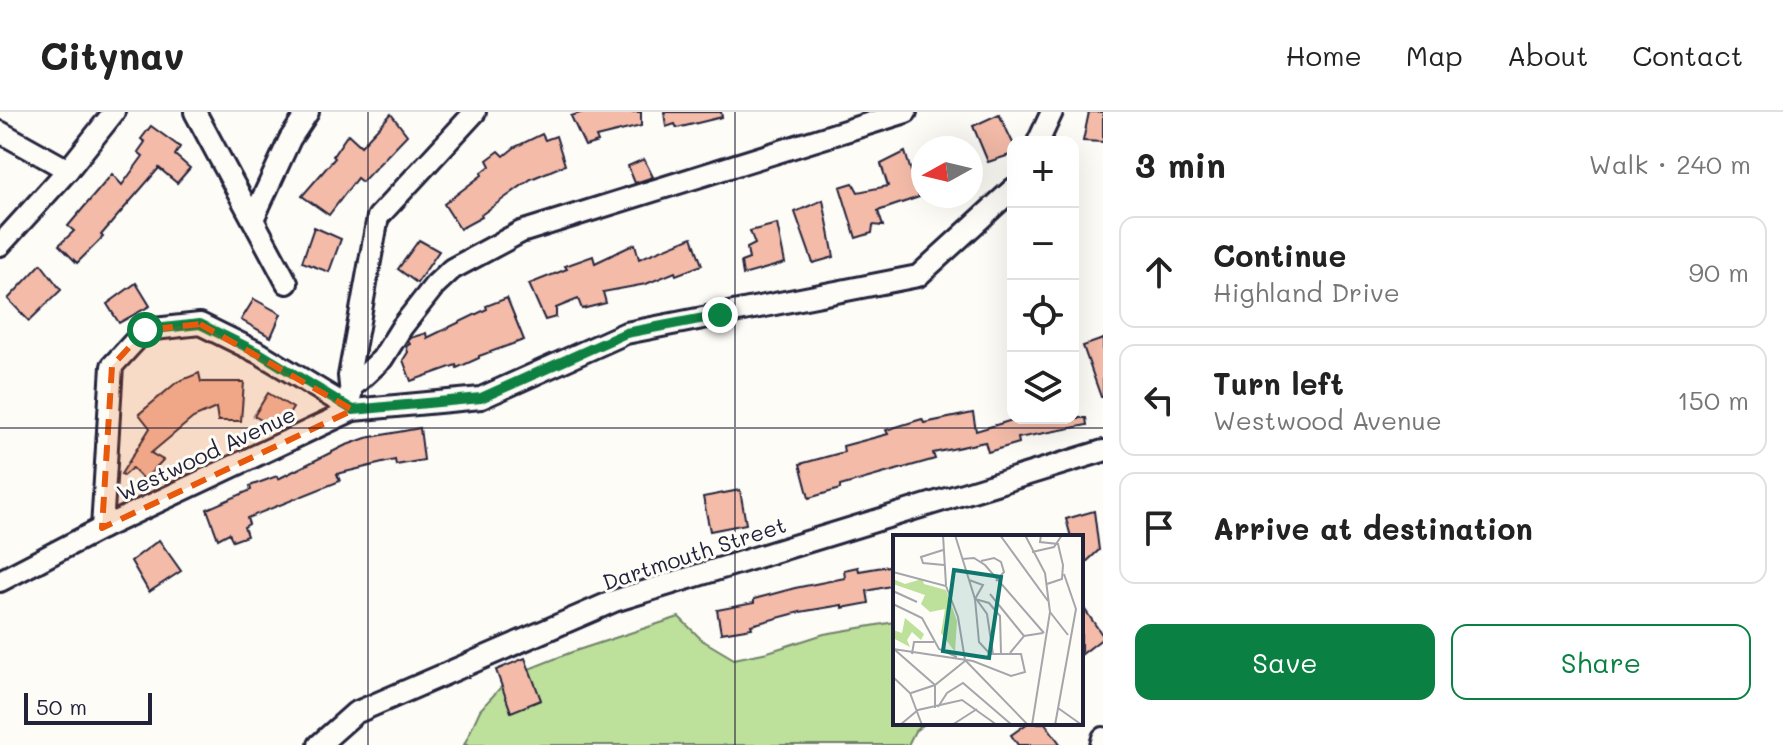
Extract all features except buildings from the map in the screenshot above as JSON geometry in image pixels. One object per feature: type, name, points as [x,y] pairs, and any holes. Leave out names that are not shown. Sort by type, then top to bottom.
[{"type":"street","points":[[0,245],[68,170],[114,112]]},
{"type":"street","points":[[195,112],[287,283]]},
{"type":"street","points":[[253,219],[290,139],[308,112]]},
{"type":"street","points":[[353,410],[349,376],[378,217],[475,112]]},
{"type":"street","points":[[351,388],[382,359],[402,327],[435,285],[452,269],[521,232],[906,112]]},
{"type":"street","points":[[1041,136],[1052,112]]},
{"type":"street","points":[[0,132],[68,170]]},
{"type":"street","name":"Westwood Avenue","points":[[0,581],[102,528],[353,410],[481,398],[626,333],[918,276],[1007,194]]},
{"type":"street","points":[[102,528],[112,366],[145,330],[200,324],[261,354],[353,410]]},
{"type":"street","name":"Dartmouth Street","points":[[319,745],[355,713],[614,601],[1103,451]]},
{"type":"street","points":[[1101,745],[1103,738]]},
{"type":"highlighted area","points":[[200,324],[353,410],[102,528],[112,366],[145,330]]},
{"type":"green space","points":[[679,617],[702,640],[734,659],[824,634],[893,622],[893,725],[923,725],[915,731],[908,745],[464,745],[480,710],[511,676],[572,652]]},
{"type":"route","points":[[145,330],[200,324],[261,354],[353,410],[481,398],[626,333],[720,315]]}]
